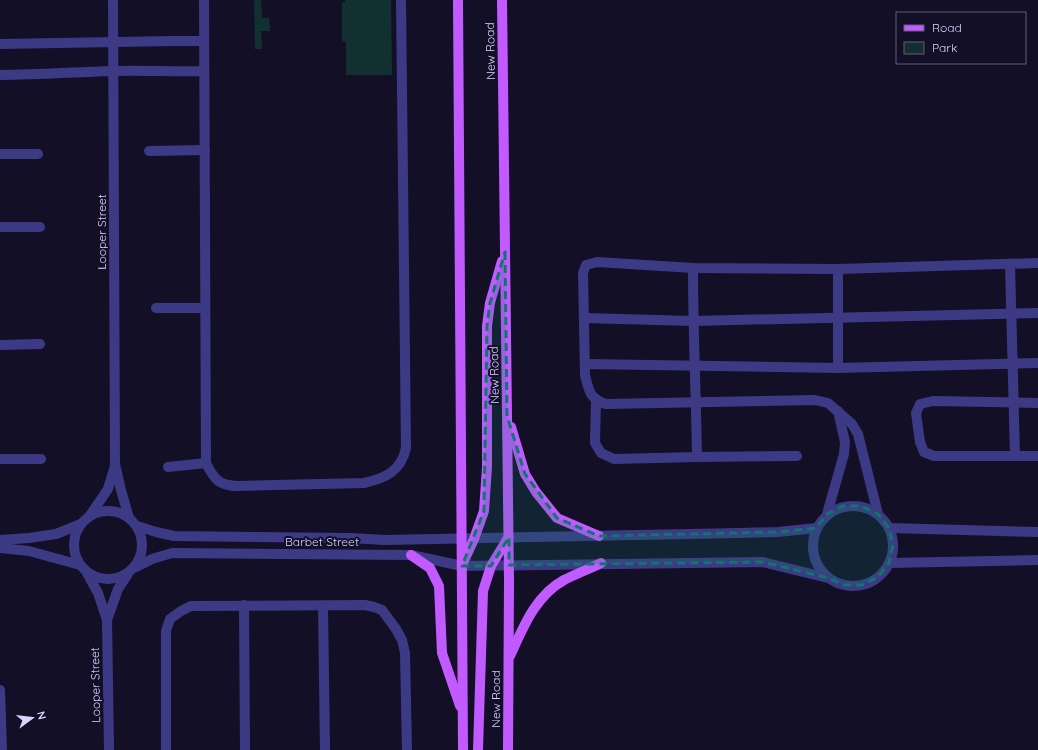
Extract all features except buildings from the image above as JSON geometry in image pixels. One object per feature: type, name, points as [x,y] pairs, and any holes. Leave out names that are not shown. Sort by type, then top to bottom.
[{"type":"main road","points":[[458,0],[463,750]]},
{"type":"main road","name":"New Road","points":[[502,0],[509,537],[508,750]]},
{"type":"main road","points":[[462,566],[484,511],[487,467],[488,326],[490,303],[505,252]]},
{"type":"main road","points":[[508,416],[525,474],[536,492],[557,518],[598,536]]},
{"type":"main road","points":[[478,750],[483,591],[491,566],[509,537]]},
{"type":"main road","points":[[411,555],[430,568],[439,586],[442,653],[462,713]]},
{"type":"main road","points":[[508,660],[529,615],[544,596],[563,580],[601,564]]},
{"type":"street","name":"Looper Street","points":[[113,0],[115,464],[129,518]]},
{"type":"street","points":[[204,0],[206,463],[218,482],[229,486],[364,483],[378,480],[388,475],[396,469],[404,459],[406,440],[401,0]]},
{"type":"street","points":[[0,44],[174,40],[204,41]]},
{"type":"street","points":[[0,75],[114,71],[204,71]]},
{"type":"street","points":[[149,151],[205,150]]},
{"type":"street","points":[[0,154],[38,154]]},
{"type":"street","points":[[0,227],[40,227]]},
{"type":"street","points":[[797,456],[614,459],[601,453],[595,443],[596,401],[589,390],[585,375],[583,273],[586,265],[597,262],[693,268],[838,269],[1038,263]]},
{"type":"street","points":[[1010,264],[1015,456]]},
{"type":"street","points":[[693,268],[697,457]]},
{"type":"street","points":[[838,269],[838,368]]},
{"type":"street","points":[[156,308],[205,308]]},
{"type":"street","points":[[584,318],[693,320],[1038,313]]},
{"type":"street","points":[[0,345],[40,344]]},
{"type":"street","points":[[585,364],[838,368],[1038,363]]},
{"type":"street","points":[[596,401],[606,404],[814,400],[828,403],[838,411],[852,424],[858,434],[878,514],[889,528],[893,545],[889,563],[878,577],[862,585],[844,585],[828,578],[816,563],[812,546],[816,528],[827,514],[844,454],[845,442],[838,411]]},
{"type":"street","points":[[1038,403],[933,401],[920,404],[916,413],[920,442],[924,452],[934,456],[1038,456]]},
{"type":"street","points":[[0,459],[41,459]]},
{"type":"street","points":[[168,467],[206,463]]},
{"type":"street","name":"Looper Street","points":[[85,520],[108,489],[115,464]]},
{"type":"street","points":[[827,514],[843,506],[861,506],[878,514]]},
{"type":"street","points":[[0,540],[56,534],[99,512],[109,510],[120,512],[137,526],[141,536],[143,546],[141,557],[136,567],[128,574],[107,580],[96,578],[87,573],[80,565],[75,555],[74,546],[76,534],[85,520]]},
{"type":"street","name":"Barbet Street","points":[[137,526],[174,536],[350,538],[385,540],[770,532],[816,528]]},
{"type":"street","points":[[889,528],[1038,532]]},
{"type":"street","points":[[0,548],[29,550],[80,565]]},
{"type":"street","name":"Barbet Street","points":[[136,567],[152,558],[172,554],[411,555],[462,566],[491,566],[509,564],[763,562],[828,578]]},
{"type":"street","points":[[889,563],[1038,560]]},
{"type":"street","name":"Looper Street","points":[[87,573],[98,593],[107,620],[109,750]]},
{"type":"street","name":"Looper Street","points":[[107,620],[118,589],[128,574]]},
{"type":"street","points":[[244,605],[245,750]]},
{"type":"street","points":[[166,750],[166,632],[170,620],[181,611],[191,606],[365,605],[382,610],[396,629],[402,640],[406,653],[407,750]]},
{"type":"street","points":[[323,606],[325,750]]},
{"type":"street","points":[[0,690],[2,750]]},
{"type":"highlighted area","points":[[505,252],[507,416],[525,474],[557,518],[599,536],[778,532],[816,528],[827,514],[843,506],[861,506],[878,514],[889,528],[893,545],[889,563],[878,577],[862,585],[844,585],[828,578],[763,562],[509,565],[509,537],[491,566],[462,566],[484,511],[487,326],[490,303]]},
{"type":"green space","points":[[254,0],[261,0],[262,18],[269,18],[270,31],[261,31],[262,49],[255,49]]},
{"type":"green space","points":[[345,0],[391,0],[392,75],[346,75],[346,42],[342,41],[342,2],[345,2]]}]
